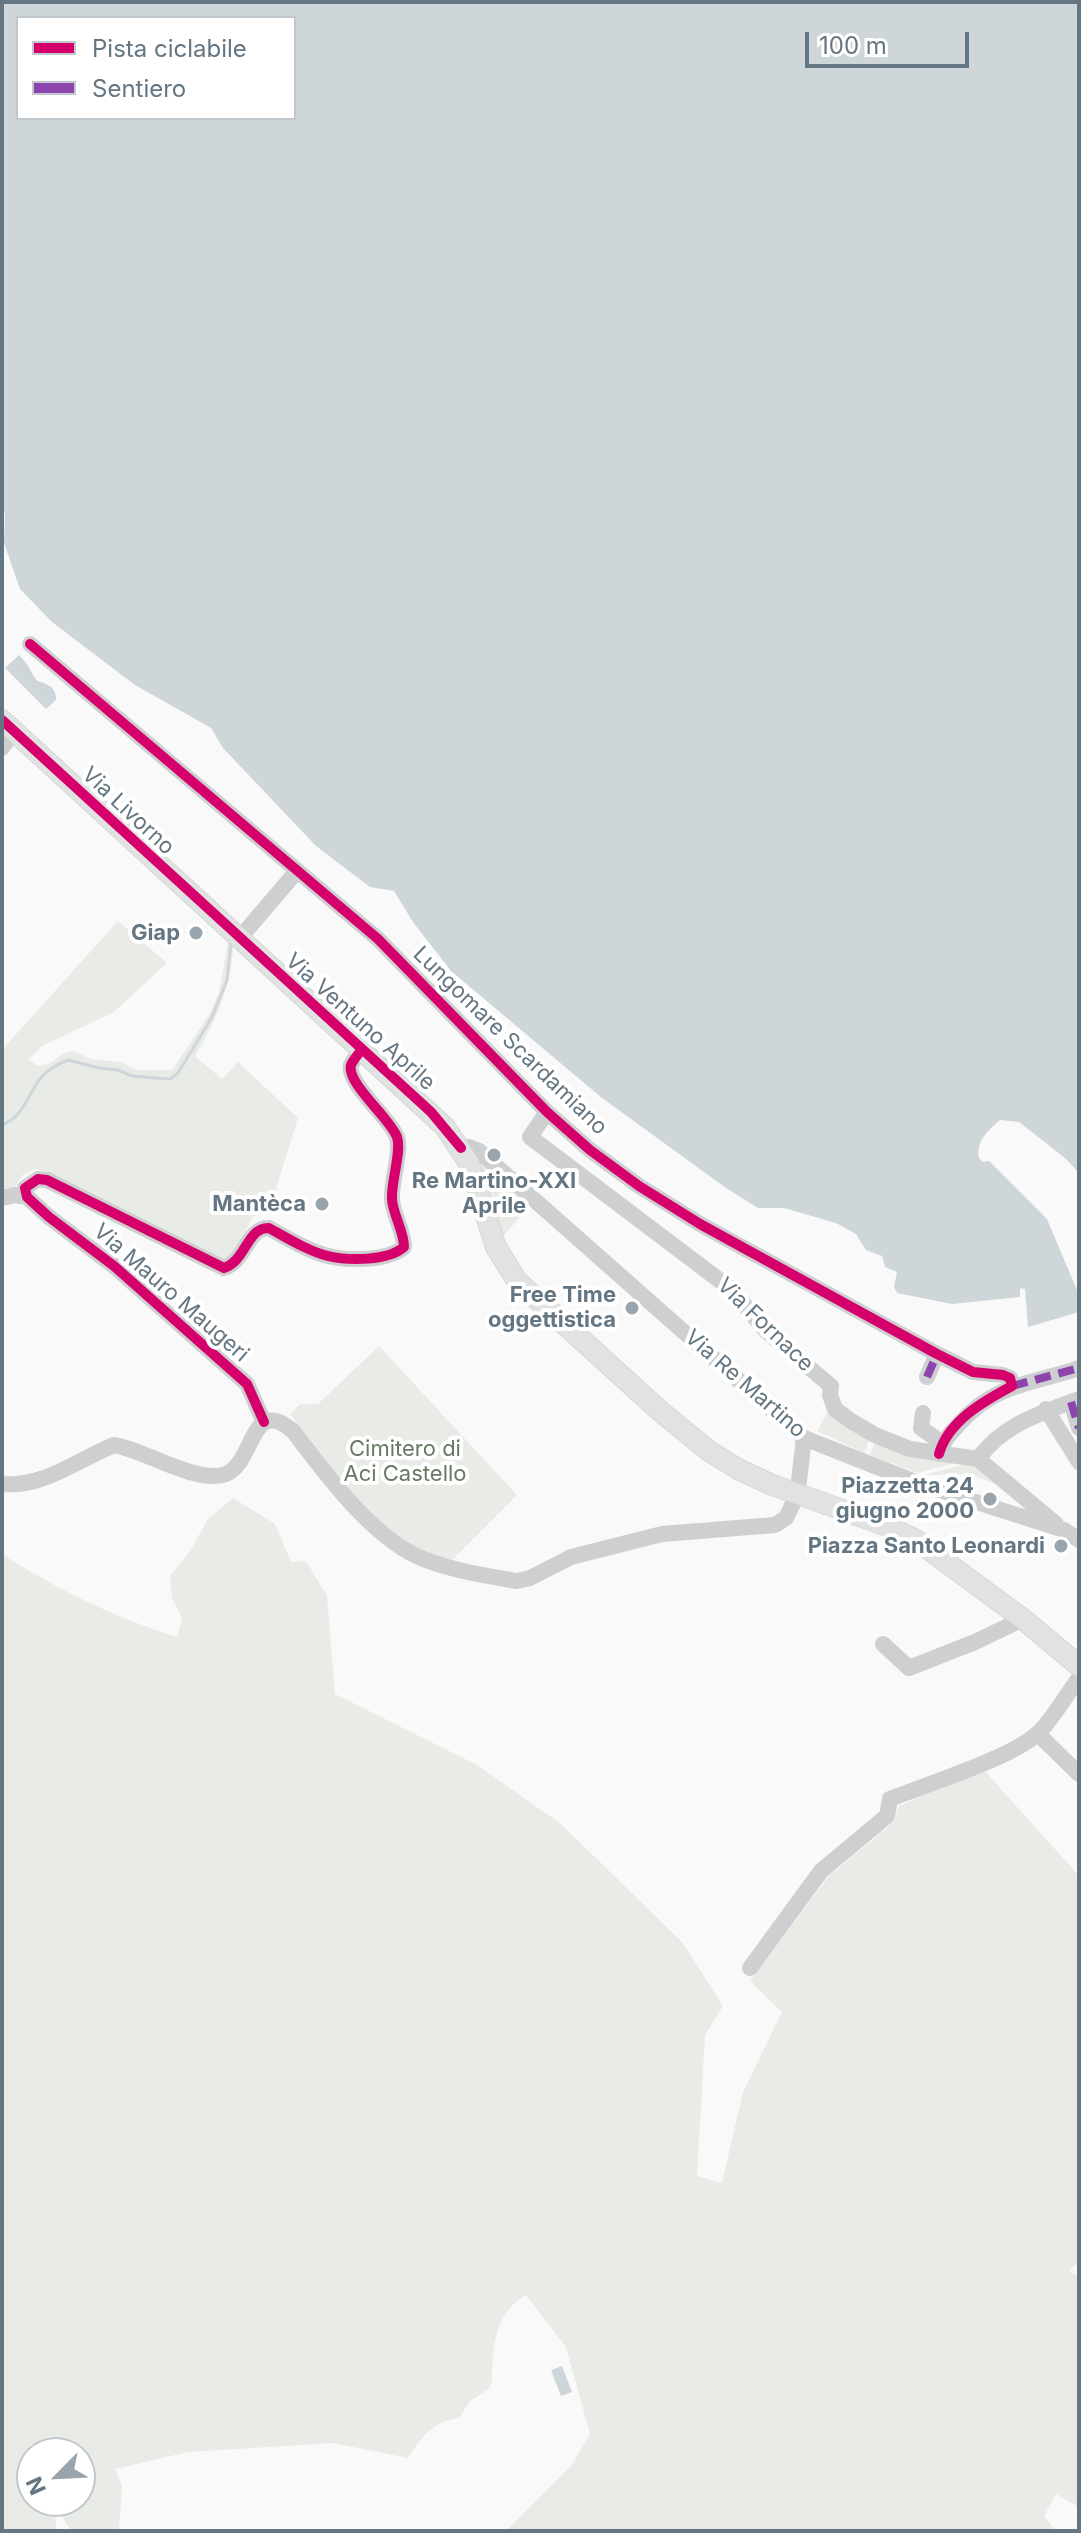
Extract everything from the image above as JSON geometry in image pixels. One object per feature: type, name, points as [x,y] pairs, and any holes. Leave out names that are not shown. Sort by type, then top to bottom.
[{"type":"main road","name":"Via Livorno","points":[[6,733],[234,934]]},
{"type":"main road","name":"Via Ventuno Aprile","points":[[234,934],[431,1112],[461,1148],[477,1182],[496,1247],[527,1293],[709,1451],[738,1469],[798,1488],[916,1540],[1023,1619],[1079,1666]]},
{"type":"street","name":"Lungomare Scardamiano","points":[[30,644],[378,939],[547,1112],[590,1150],[639,1186],[864,1321],[973,1372],[1010,1378],[1012,1386]]},
{"type":"street","points":[[234,934],[297,871]]},
{"type":"street","name":"Via Mauro Maugeri","points":[[264,1422],[247,1384],[114,1266],[27,1197],[25,1188],[38,1179],[47,1180],[224,1268],[233,1265],[263,1227],[329,1256],[372,1258],[397,1253],[404,1247],[392,1198],[398,1142],[388,1122],[351,1076],[351,1064],[361,1050]]},
{"type":"street","name":"Via Fornace","points":[[547,1112],[530,1137],[731,1289],[767,1332],[831,1386],[830,1395],[835,1409],[875,1435],[910,1449],[941,1448],[978,1459]]},
{"type":"street","name":"Via Re Martino","points":[[461,1148],[479,1151],[804,1438],[923,1485],[1064,1530],[1079,1540]]},
{"type":"street","points":[[624,1209],[639,1186]]},
{"type":"street","points":[[2,1198],[15,1195],[27,1197]]},
{"type":"street","points":[[927,1377],[937,1354]]},
{"type":"street","points":[[923,1413],[921,1428],[941,1448],[973,1409],[1012,1386],[1079,1368]]},
{"type":"street","points":[[1064,1530],[978,1459],[1010,1428],[1046,1409],[1075,1400],[1079,1428]]},
{"type":"street","points":[[1046,1409],[1079,1462]]},
{"type":"street","points":[[2,1484],[28,1484],[44,1479],[114,1445],[202,1475],[224,1475],[240,1464],[257,1427],[264,1422],[283,1423],[361,1513],[398,1545],[424,1560],[517,1581],[530,1578],[571,1557],[662,1534],[775,1525],[786,1518],[798,1488],[804,1438]]},
{"type":"street","points":[[883,1644],[909,1668],[1023,1619]]},
{"type":"street","points":[[750,1968],[821,1871],[887,1816],[890,1799],[990,1759],[1038,1734],[1079,1678]]},
{"type":"street","points":[[1038,1734],[1079,1774]]},
{"type":"green space","points":[[118,921],[167,963],[114,1012],[42,1046],[29,1059],[37,1066],[49,1064],[64,1053],[73,1051],[91,1059],[120,1062],[137,1070],[172,1070],[209,1015],[219,993],[228,941],[233,945],[230,975],[222,1002],[195,1056],[222,1079],[238,1062],[298,1118],[269,1211],[253,1217],[235,1252],[224,1260],[52,1174],[36,1169],[21,1176],[14,1190],[2,1194],[2,1050]]},
{"type":"green space","points":[[480,1161],[527,1205],[527,1209],[502,1238],[487,1182],[478,1163]]},
{"type":"green space","name":"Cimitero di Aci Castello","points":[[379,1346],[517,1495],[451,1561],[411,1545],[375,1518],[344,1486],[290,1414],[300,1404],[318,1404]]},
{"type":"green space","points":[[827,1413],[870,1439],[864,1453],[817,1431]]},
{"type":"green space","points":[[875,1441],[924,1460],[958,1462],[918,1473],[870,1455]]},
{"type":"green space","points":[[970,1463],[999,1485],[968,1474],[924,1475]]},
{"type":"green space","points":[[233,1498],[275,1524],[291,1562],[306,1561],[327,1596],[335,1694],[477,1765],[561,1824],[683,1943],[723,2006],[705,2035],[697,2176],[722,2183],[743,2092],[782,2012],[750,1981],[829,1876],[894,1822],[899,1806],[984,1770],[1079,1876],[1079,2261],[1069,2271],[1079,2277],[1079,2507],[1056,2494],[1044,2516],[1056,2531],[506,2531],[571,2466],[590,2434],[566,2347],[526,2295],[515,2303],[501,2322],[494,2345],[489,2389],[470,2401],[459,2418],[429,2431],[408,2458],[333,2443],[188,2452],[115,2469],[122,2486],[119,2531],[71,2531],[62,2517],[96,2517],[96,2437],[16,2437],[16,2517],[55,2517],[57,2531],[2,2531],[2,1554],[87,1602],[177,1637],[182,1618],[172,1598],[170,1576],[190,1551],[208,1519]]},
{"type":"shaded area","points":[[2,2],[1079,2],[1079,1173],[1019,1122],[1000,1120],[984,1136],[979,1146],[979,1158],[983,1162],[989,1161],[1047,1219],[1079,1295],[1079,1312],[1028,1327],[1025,1289],[1020,1288],[1020,1297],[952,1304],[897,1293],[894,1287],[897,1272],[885,1267],[882,1256],[866,1250],[856,1234],[836,1223],[784,1208],[758,1208],[602,1098],[451,971],[413,922],[394,891],[370,887],[316,846],[223,748],[211,728],[135,685],[52,622],[20,589],[4,543],[5,513],[2,508]]},
{"type":"shaded area","points":[[19,655],[36,680],[50,686],[55,692],[56,700],[46,709],[5,668]]},
{"type":"shaded area","points":[[562,2366],[572,2392],[561,2396],[551,2370]]},
{"type":"waterway","points":[[2,1125],[20,1111],[43,1076],[68,1060],[118,1070],[132,1076],[170,1079],[178,1073],[212,1017],[227,980],[231,943]]},
{"type":"marked path","points":[[927,1377],[937,1354]]},
{"type":"marked path","points":[[1012,1386],[1079,1368]]},
{"type":"marked path","points":[[1071,1402],[1079,1428]]},
{"type":"cycle path","points":[[30,644],[378,939],[547,1112],[590,1150],[639,1186],[700,1224],[937,1354],[973,1372],[1010,1378],[1012,1386],[979,1405],[959,1422],[939,1454]]},
{"type":"cycle path","points":[[2,720],[431,1112],[461,1148]]},
{"type":"cycle path","points":[[264,1422],[247,1384],[114,1266],[49,1217],[27,1197],[25,1188],[38,1179],[47,1180],[224,1268],[237,1259],[256,1233],[269,1228],[313,1251],[337,1258],[368,1259],[397,1252],[404,1247],[392,1199],[397,1137],[351,1072],[351,1065],[361,1050]]},
{"type":"place","name":"Giap","points":[[196,933]]},
{"type":"place","name":"Re Martino-XXI Aprile","points":[[494,1155]]},
{"type":"place","name":"Mantèca","points":[[322,1204]]},
{"type":"place","name":"Free Time oggettistica","points":[[632,1308]]},
{"type":"place","name":"Piazzetta 24 giugno 2000","points":[[990,1499]]},
{"type":"place","name":"Piazza Santo Leonardi","points":[[1061,1546]]}]
